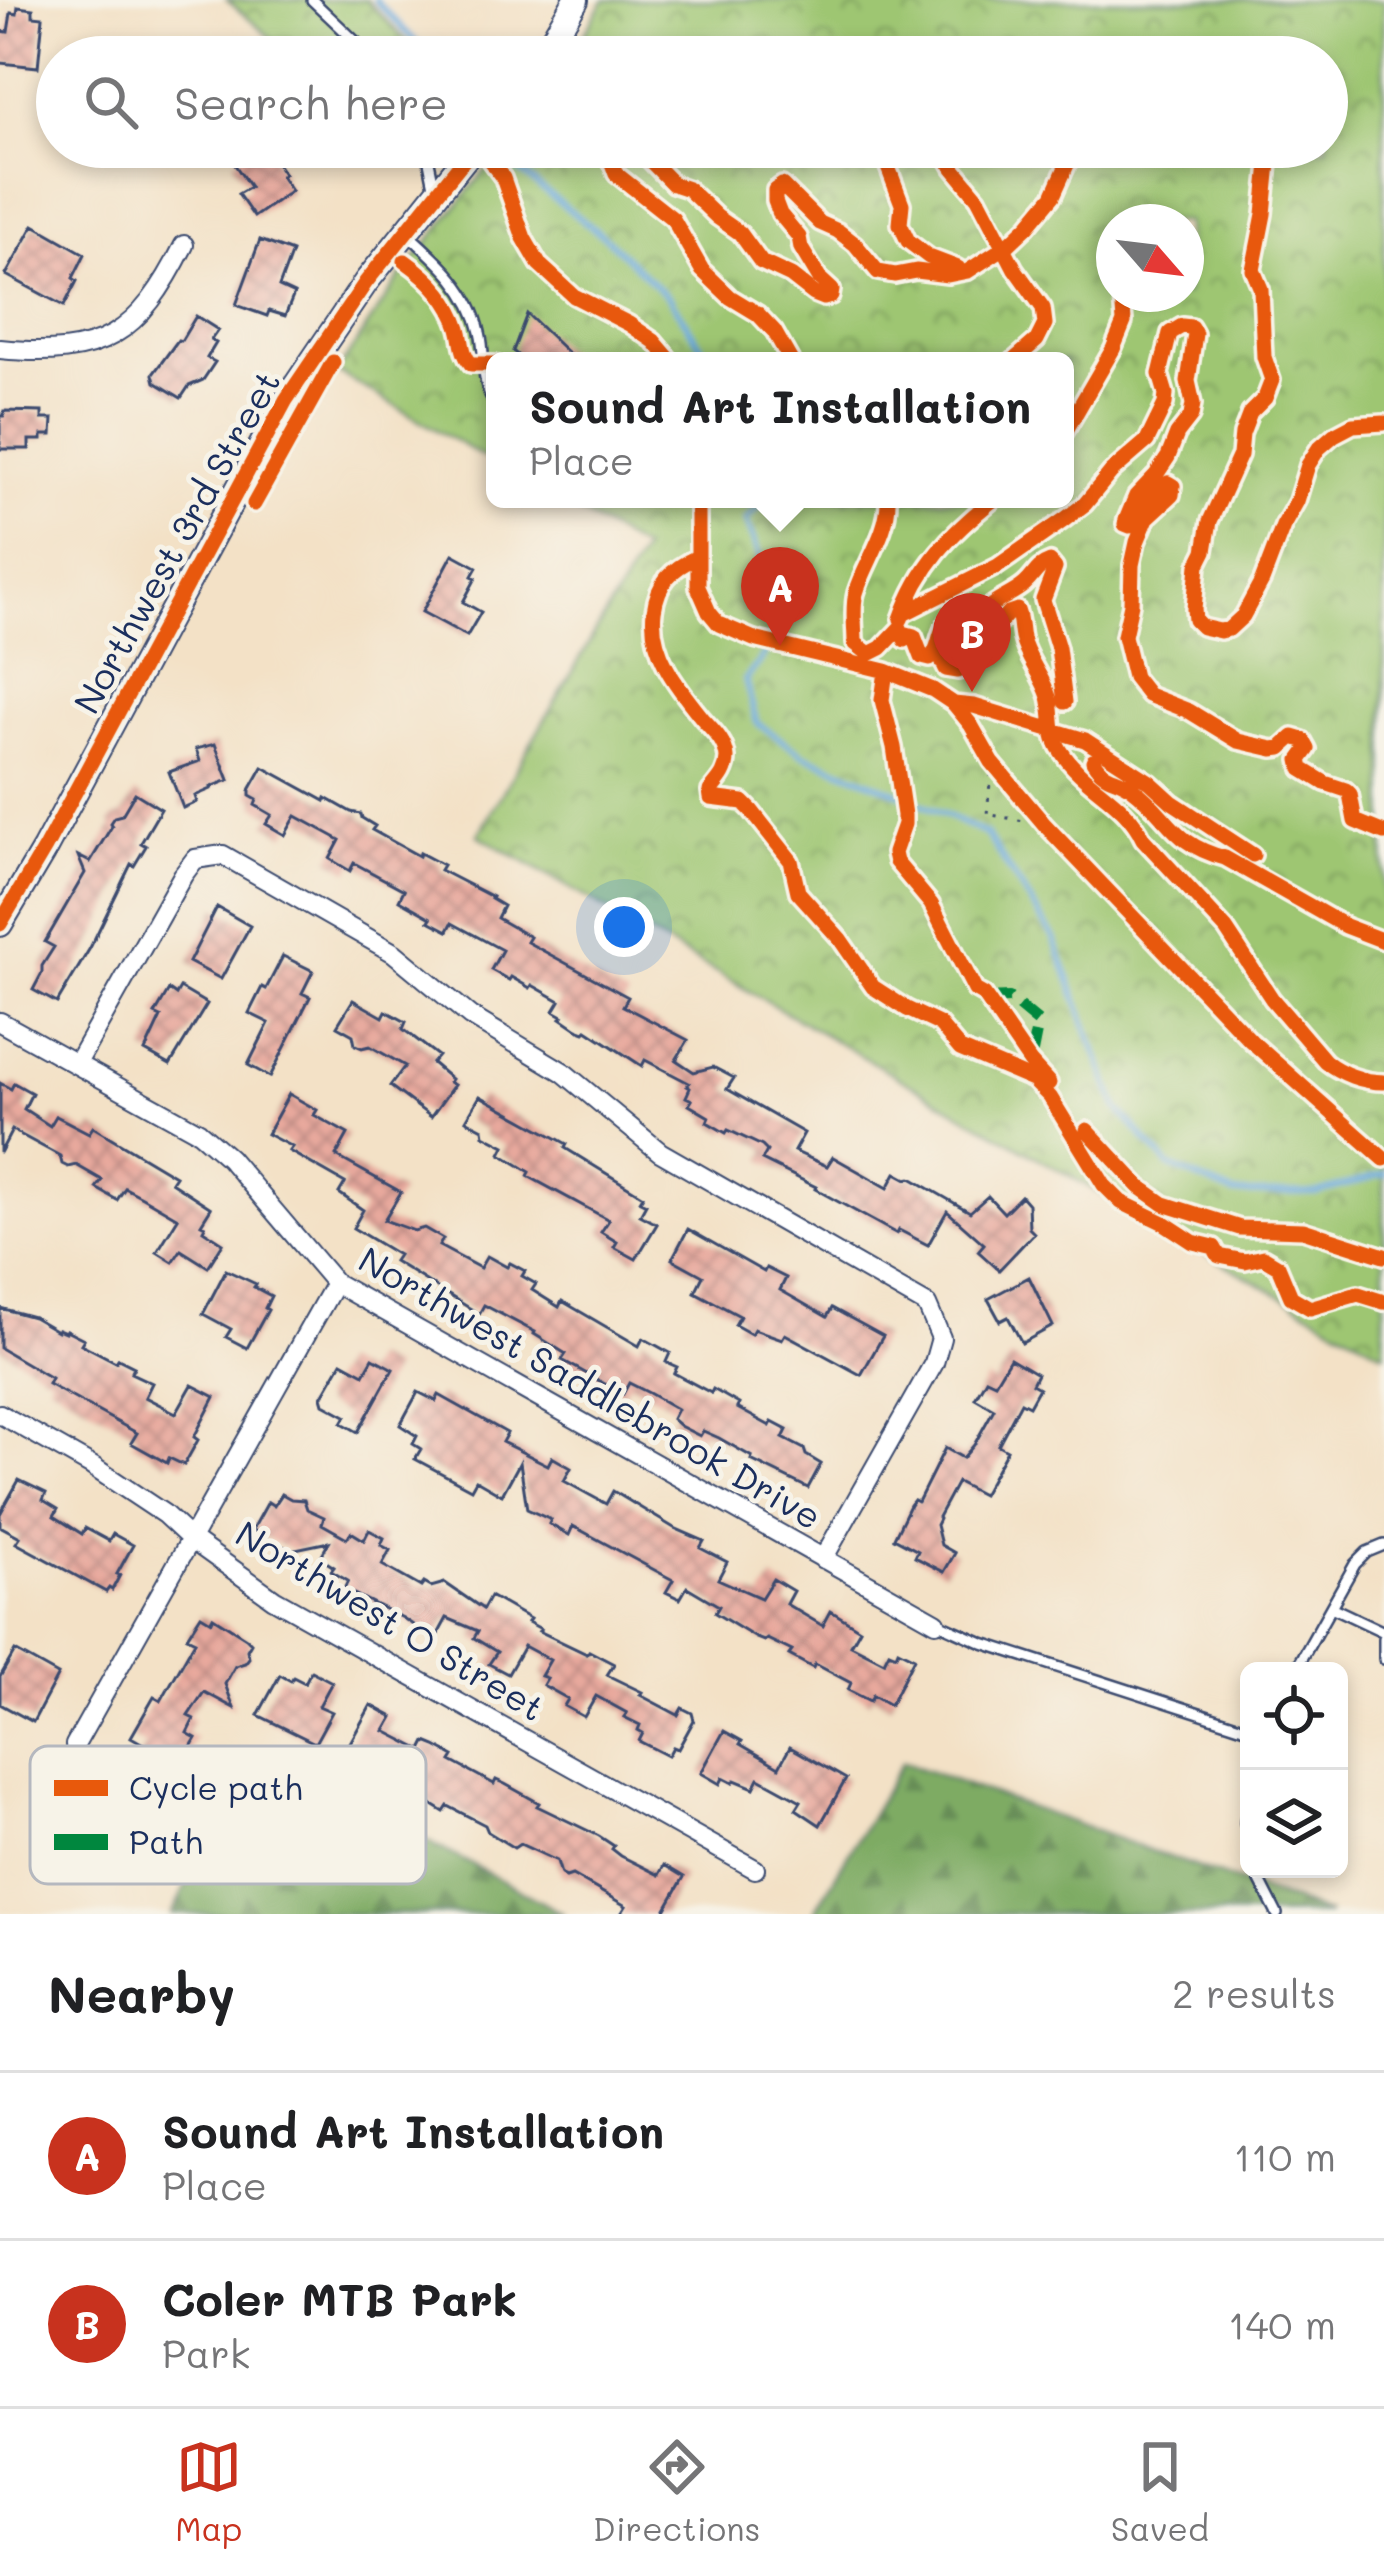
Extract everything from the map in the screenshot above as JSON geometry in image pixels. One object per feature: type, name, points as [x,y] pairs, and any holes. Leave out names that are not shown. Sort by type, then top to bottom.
[{"type":"street","points":[[555,36],[576,0]]},
{"type":"street","name":"Northwest 3rd Street","points":[[0,924],[286,400],[366,282],[456,168]]},
{"type":"street","points":[[0,349],[77,349],[121,332],[148,306],[184,244]]},
{"type":"street","points":[[77,1063],[195,859],[224,856],[394,953],[470,1016],[563,1072],[659,1152],[927,1305],[941,1338],[934,1363],[823,1559]]},
{"type":"street","name":"Northwest Saddlebrook Drive","points":[[0,1022],[199,1132],[229,1158],[334,1282],[936,1622]]},
{"type":"street","points":[[75,1745],[334,1282]]},
{"type":"street","name":"Northwest O Street","points":[[0,1414],[164,1514],[274,1599],[755,1869]]},
{"type":"lane","points":[[312,0],[350,36]]},
{"type":"lane","points":[[431,168],[436,192]]},
{"type":"lane","points":[[404,231],[466,293],[480,332],[486,390]]},
{"type":"lane","points":[[1300,1662],[1355,1564],[1384,1545]]},
{"type":"lane","points":[[1331,1607],[1384,1635],[1384,1659]]},
{"type":"lane","points":[[936,1622],[982,1643],[1240,1726]]},
{"type":"lane","points":[[1259,1878],[1277,1914]]},
{"type":"path","points":[[983,745],[1005,778]]},
{"type":"path","points":[[992,762],[987,814],[1045,825]]},
{"type":"path","points":[[1031,809],[1058,839]]},
{"type":"green space","points":[[227,0],[366,0],[401,36],[269,36]]},
{"type":"green space","points":[[604,0],[1384,0],[1384,1353],[478,835],[643,550],[571,508],[1074,508],[1074,352],[486,352],[486,459],[337,372],[401,276],[487,168],[1348,168],[1348,36],[583,36]]},
{"type":"green space","points":[[902,1762],[1329,1914],[813,1914]]},
{"type":"green space","points":[[426,1840],[564,1914],[172,1914],[187,1884],[426,1884]]},
{"type":"building","points":[[18,7],[33,9],[33,16],[43,17],[41,36],[36,36],[36,67],[0,63],[0,31],[8,32],[11,13],[17,14]]},
{"type":"building","points":[[237,168],[280,168],[291,191],[254,217],[238,194],[250,187]]},
{"type":"building","points":[[34,225],[85,254],[64,306],[6,275]]},
{"type":"building","points":[[260,240],[292,252],[279,287],[294,294],[285,316],[269,311],[267,316],[236,305]]},
{"type":"building","points":[[527,314],[567,352],[514,352]]},
{"type":"building","points":[[196,316],[218,330],[207,358],[215,362],[203,380],[189,386],[181,398],[155,382],[153,374]]},
{"type":"building","points":[[4,411],[42,412],[42,419],[53,419],[52,435],[29,440],[29,449],[0,449]]},
{"type":"building","points":[[453,554],[477,567],[463,602],[481,612],[467,636],[422,612]]},
{"type":"building","points":[[215,744],[229,780],[195,796],[197,802],[183,808],[169,772],[200,761],[196,749]]},
{"type":"building","points":[[263,767],[325,801],[361,814],[375,826],[372,830],[443,865],[440,870],[492,897],[503,906],[497,918],[530,937],[527,942],[628,997],[623,1006],[688,1040],[676,1060],[694,1072],[713,1067],[734,1078],[727,1089],[804,1133],[794,1151],[827,1166],[833,1157],[888,1188],[896,1173],[911,1178],[970,1212],[988,1196],[1004,1213],[1021,1196],[1028,1204],[1029,1228],[1034,1233],[999,1270],[978,1251],[984,1244],[947,1211],[928,1245],[899,1230],[897,1234],[762,1160],[767,1151],[762,1146],[726,1133],[689,1105],[689,1083],[645,1060],[642,1066],[587,1030],[577,1029],[554,1011],[560,1001],[491,970],[502,950],[452,923],[448,931],[429,921],[431,918],[399,900],[404,890],[354,863],[350,871],[330,859],[340,840],[296,816],[285,835],[266,824],[272,815],[250,796]]},
{"type":"building","points":[[135,793],[161,809],[141,843],[146,846],[131,864],[57,1003],[33,990],[54,947],[45,942],[85,873],[78,856],[90,862],[110,823],[122,815]]},
{"type":"building","points":[[217,907],[250,926],[221,979],[189,962]]},
{"type":"building","points":[[283,956],[313,971],[302,993],[310,997],[270,1077],[248,1065],[269,1023],[249,1013]]},
{"type":"building","points":[[180,988],[207,1004],[170,1065],[145,1051],[161,1017],[155,1014],[169,990],[176,995]]},
{"type":"building","points":[[353,1000],[383,1017],[386,1011],[406,1022],[403,1029],[438,1056],[432,1063],[454,1085],[431,1117],[390,1086],[405,1066],[370,1046],[355,1045],[353,1035],[337,1026]]},
{"type":"building","points":[[0,1083],[11,1089],[14,1083],[32,1093],[24,1109],[50,1126],[56,1116],[89,1133],[93,1127],[175,1176],[171,1182],[211,1208],[201,1224],[203,1230],[223,1243],[208,1267],[181,1250],[173,1262],[157,1252],[178,1218],[142,1197],[125,1188],[117,1200],[96,1188],[102,1180],[76,1165],[62,1164],[60,1156],[12,1130],[0,1153]]},
{"type":"building","points":[[289,1094],[348,1134],[336,1156],[401,1192],[384,1220],[414,1231],[424,1228],[443,1239],[439,1246],[480,1268],[487,1256],[507,1267],[510,1263],[536,1284],[532,1290],[559,1307],[562,1301],[639,1346],[643,1338],[670,1353],[666,1362],[677,1367],[674,1373],[711,1393],[713,1389],[770,1426],[772,1422],[787,1430],[783,1438],[821,1464],[808,1488],[719,1438],[703,1431],[700,1436],[680,1426],[672,1419],[677,1409],[629,1383],[623,1394],[562,1360],[566,1354],[535,1332],[484,1305],[479,1314],[394,1261],[398,1255],[353,1228],[363,1210],[339,1193],[345,1183],[267,1134]]},
{"type":"building","points":[[480,1096],[567,1144],[565,1148],[643,1196],[640,1201],[646,1204],[640,1215],[657,1224],[636,1259],[614,1247],[617,1242],[601,1232],[609,1220],[528,1176],[530,1172],[501,1154],[505,1146],[466,1120]]},
{"type":"building","points":[[688,1229],[764,1272],[766,1268],[786,1278],[780,1290],[827,1317],[832,1308],[883,1336],[861,1375],[785,1334],[782,1339],[754,1329],[751,1334],[735,1325],[740,1316],[695,1292],[703,1276],[672,1259]]},
{"type":"building","points":[[226,1270],[271,1296],[247,1348],[226,1337],[231,1329],[203,1314]]},
{"type":"building","points":[[1029,1277],[1053,1326],[1022,1343],[1008,1317],[1000,1321],[988,1299]]},
{"type":"building","points":[[0,1308],[33,1317],[57,1331],[66,1330],[84,1339],[81,1344],[134,1367],[131,1373],[152,1383],[145,1397],[176,1413],[192,1385],[215,1397],[184,1465],[169,1458],[167,1463],[131,1443],[137,1433],[48,1384],[51,1378],[0,1348]]},
{"type":"building","points":[[373,1358],[393,1369],[358,1432],[342,1423],[346,1416],[324,1404],[322,1397],[342,1362],[364,1374]]},
{"type":"building","points":[[1010,1358],[1037,1374],[1032,1384],[1039,1388],[1029,1406],[1021,1402],[998,1445],[1007,1450],[982,1495],[957,1482],[938,1517],[941,1545],[955,1553],[944,1572],[915,1557],[918,1551],[894,1538],[945,1448],[963,1458],[974,1445],[994,1409],[975,1398],[986,1379],[995,1383]]},
{"type":"building","points":[[418,1392],[436,1401],[439,1395],[507,1433],[502,1442],[548,1465],[552,1457],[571,1468],[564,1481],[606,1504],[613,1491],[704,1541],[700,1548],[727,1562],[718,1579],[761,1598],[773,1579],[793,1591],[786,1604],[823,1626],[831,1611],[860,1629],[851,1645],[884,1662],[889,1652],[896,1655],[898,1650],[914,1658],[890,1705],[873,1695],[870,1701],[848,1690],[851,1683],[815,1664],[813,1668],[767,1639],[756,1638],[715,1613],[719,1606],[687,1587],[680,1599],[666,1592],[673,1580],[573,1526],[569,1535],[549,1524],[551,1520],[527,1509],[520,1462],[502,1495],[476,1480],[471,1489],[415,1459],[421,1449],[413,1444],[417,1436],[400,1425]]},
{"type":"building","points":[[19,1480],[46,1493],[43,1500],[58,1509],[54,1516],[82,1534],[85,1528],[109,1541],[113,1534],[133,1545],[112,1590],[106,1592],[16,1543],[20,1537],[0,1526],[0,1514]]},
{"type":"building","points":[[282,1494],[304,1500],[307,1509],[324,1517],[322,1524],[347,1538],[351,1532],[364,1540],[369,1530],[384,1538],[381,1545],[390,1550],[382,1565],[421,1587],[445,1583],[483,1609],[490,1596],[530,1619],[539,1631],[614,1664],[607,1675],[642,1692],[640,1695],[678,1715],[682,1708],[692,1713],[694,1720],[678,1749],[673,1747],[668,1756],[639,1741],[640,1725],[596,1696],[584,1717],[564,1706],[568,1699],[543,1685],[547,1678],[541,1676],[550,1660],[524,1646],[508,1674],[489,1664],[497,1652],[474,1638],[478,1631],[447,1618],[435,1640],[344,1589],[348,1581],[320,1558],[329,1542],[291,1550],[258,1534],[253,1529],[268,1502],[274,1506]]},
{"type":"building","points":[[201,1615],[211,1621],[213,1617],[251,1643],[249,1658],[235,1666],[225,1684],[234,1708],[204,1692],[188,1716],[194,1719],[187,1733],[196,1738],[191,1746],[144,1746],[131,1737],[154,1697],[161,1701],[195,1641],[187,1637]]},
{"type":"building","points":[[15,1651],[58,1675],[33,1722],[0,1704],[0,1677]]},
{"type":"building","points":[[311,1671],[332,1682],[319,1706],[332,1712],[315,1743],[258,1715],[280,1675],[305,1683]]},
{"type":"building","points":[[371,1705],[393,1717],[385,1731],[414,1746],[348,1746]]},
{"type":"building","points":[[724,1731],[779,1767],[790,1747],[846,1779],[820,1825],[796,1809],[801,1801],[759,1778],[754,1788],[723,1778],[720,1784],[701,1773]]},
{"type":"building","points":[[426,1742],[454,1756],[451,1761],[494,1784],[496,1780],[505,1784],[539,1803],[537,1806],[599,1836],[621,1856],[659,1875],[664,1865],[684,1877],[663,1914],[621,1914],[626,1906],[572,1875],[561,1874],[557,1861],[520,1844],[514,1848],[488,1832],[485,1825],[448,1806],[444,1812],[429,1800]]},
{"type":"waterway","points":[[375,0],[410,36]]},
{"type":"waterway","points":[[515,168],[606,238],[670,299],[705,352]]},
{"type":"waterway","points":[[758,508],[746,520],[781,614],[763,657],[745,680],[757,723],[804,755],[986,834],[1054,938],[1117,1108],[1169,1166],[1234,1194],[1317,1193],[1384,1174]]},
{"type":"marked path","points":[[986,999],[1009,998],[1038,1022],[1030,1062]]},
{"type":"cycle path","points":[[0,924],[286,400],[366,282],[457,168]]},
{"type":"cycle path","points":[[496,168],[539,264],[574,296],[629,324],[663,352]]},
{"type":"cycle path","points":[[614,168],[673,219],[702,270],[730,297],[758,314],[786,352]]},
{"type":"cycle path","points":[[657,168],[740,233],[761,262],[824,298],[832,290],[819,278],[775,201],[775,190],[782,185],[820,223],[855,244],[878,272],[948,275],[968,271],[1008,245],[1053,196],[1066,168]]},
{"type":"cycle path","points":[[888,168],[902,204],[900,224],[908,241],[929,257],[958,268]]},
{"type":"cycle path","points":[[953,168],[978,198],[1015,269],[1043,308],[1045,324],[1023,352]]},
{"type":"cycle path","points":[[1269,168],[1253,270],[1261,289],[1264,357],[1272,380],[1265,398],[1250,413],[1240,455],[1210,521],[1198,565],[1194,609],[1202,627],[1229,629],[1243,616],[1319,448],[1353,425],[1384,423]]},
{"type":"cycle path","points":[[405,261],[444,299],[471,364],[486,364]]},
{"type":"cycle path","points":[[1074,416],[1113,349],[1123,312]]},
{"type":"cycle path","points":[[903,614],[998,566],[1085,504],[1111,472],[1147,441],[1165,404],[1160,374],[1170,333],[1191,327],[1195,334],[1188,381],[1191,416],[1156,475],[1136,496],[1125,524],[1130,526],[1168,483],[1173,486],[1172,495],[1147,518],[1132,565],[1124,636],[1134,677],[1148,695],[1189,711],[1238,741],[1273,749],[1293,737],[1303,740],[1308,749],[1300,760],[1302,769],[1346,790],[1355,821],[1384,833]]},
{"type":"cycle path","points":[[254,504],[333,362]]},
{"type":"cycle path","points":[[698,508],[698,587],[719,624],[754,639],[886,671],[954,704],[992,762],[1045,825],[1251,1041],[1384,1159]]},
{"type":"cycle path","points":[[887,508],[856,593],[855,643],[869,654],[900,628]]},
{"type":"cycle path","points":[[901,619],[938,552],[984,508]]},
{"type":"cycle path","points":[[697,557],[663,584],[654,626],[667,669],[726,752],[726,768],[710,791],[711,798],[743,802],[751,810],[791,861],[798,892],[840,939],[873,987],[939,1024],[960,1049],[1033,1080],[1050,1097],[1104,1185],[1121,1202],[1193,1242],[1214,1247],[1219,1256],[1245,1261],[1263,1257],[1278,1266],[1291,1297],[1310,1308],[1358,1294],[1384,1302]]},
{"type":"cycle path","points":[[987,609],[1050,562],[1055,568],[1043,600],[1058,648],[1065,702]]},
{"type":"cycle path","points":[[905,640],[903,633],[914,636],[922,657],[930,659],[946,624],[957,622],[961,633],[942,661],[946,669],[958,671],[1008,613],[1017,610],[1024,645],[1049,697],[1055,738],[1070,764],[1126,814],[1226,929],[1272,999],[1325,1061],[1353,1076],[1384,1082]]},
{"type":"cycle path","points":[[886,671],[882,700],[904,815],[896,862],[931,904],[975,990],[984,995],[1049,1083]]},
{"type":"cycle path","points":[[954,704],[1085,740],[1253,855]]},
{"type":"cycle path","points":[[1093,761],[1102,772],[1145,798],[1193,845],[1345,926],[1384,941]]},
{"type":"cycle path","points":[[1087,1130],[1140,1187],[1164,1204],[1240,1228],[1303,1230],[1384,1256]]},
{"type":"place","name":"Sound Art Installation","points":[[780,646]]},
{"type":"place","name":"Coler MTB Park","points":[[972,692]]}]
